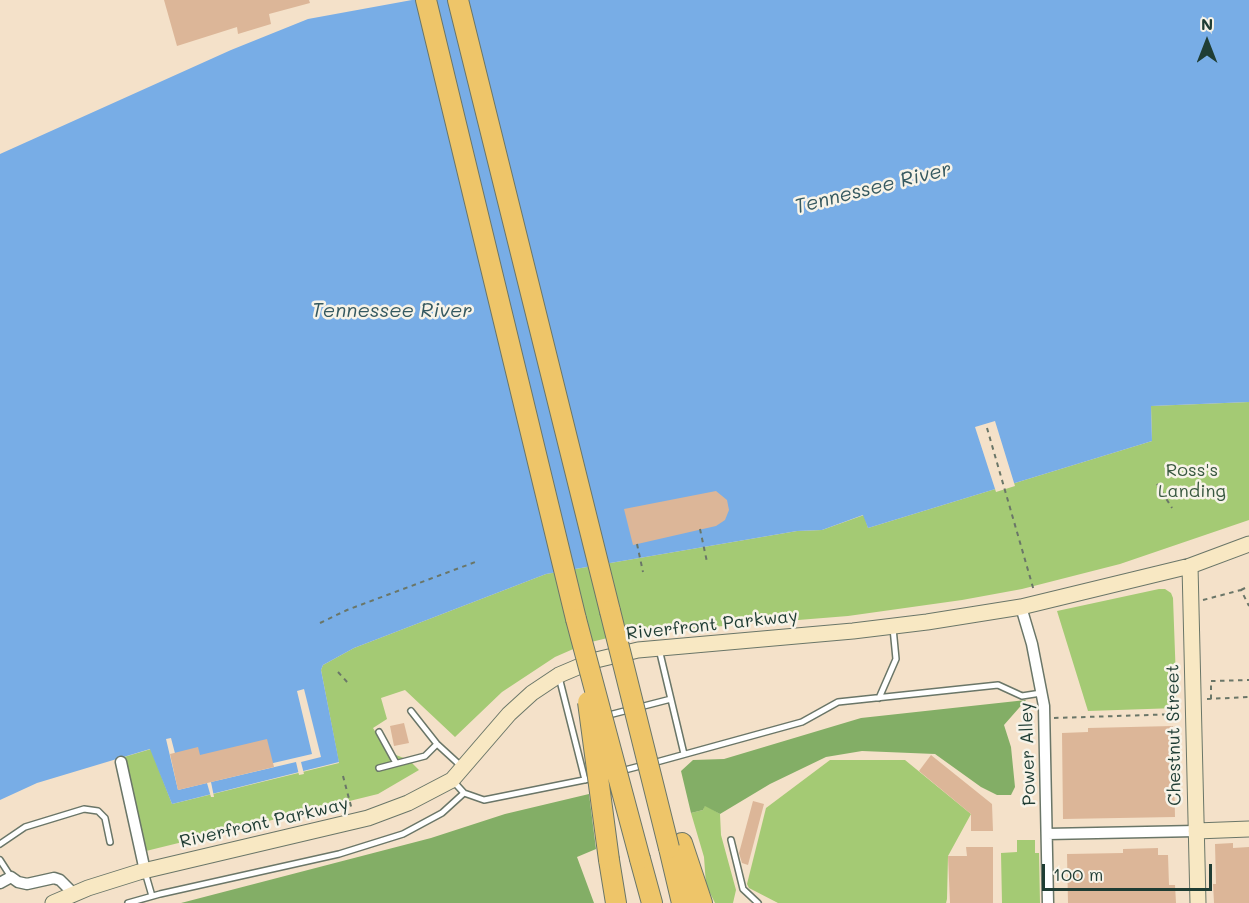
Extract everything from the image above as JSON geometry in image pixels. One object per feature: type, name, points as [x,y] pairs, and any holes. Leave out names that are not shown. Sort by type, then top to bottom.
[{"type":"highway","points":[[426,0],[576,619],[651,903]]},
{"type":"highway","points":[[458,0],[610,611],[675,846],[682,903]]},
{"type":"highway","points":[[471,0],[494,147]]},
{"type":"highway","points":[[576,619],[616,903]]},
{"type":"highway","points":[[675,846],[702,903]]},
{"type":"main road","name":"Riverfront Parkway","points":[[53,903],[145,871],[368,818],[408,804],[452,780],[509,714],[532,693],[559,675],[592,661],[638,650],[893,626],[1021,607],[1190,566],[1249,544]]},
{"type":"main road","name":"Chestnut Street","points":[[1190,566],[1198,903]]},
{"type":"main road","points":[[1196,831],[1249,829]]},
{"type":"street","name":"Power Alley","points":[[1021,607],[1032,644],[1045,719],[1048,903]]},
{"type":"street","points":[[120,762],[145,871]]},
{"type":"street","points":[[1047,834],[1196,831]]},
{"type":"street","points":[[0,883],[11,877],[27,884],[54,879],[60,880],[76,895]]},
{"type":"lane","points":[[879,698],[896,658],[893,626]]},
{"type":"lane","points":[[659,648],[684,754]]},
{"type":"lane","points":[[559,675],[585,780]]},
{"type":"lane","points":[[452,780],[465,793],[484,800],[585,780],[802,722],[838,702],[998,685],[1022,696],[1042,693]]},
{"type":"lane","points":[[571,724],[671,699]]},
{"type":"lane","points":[[411,711],[437,744],[462,767]]},
{"type":"lane","points":[[379,732],[396,763]]},
{"type":"lane","points":[[379,768],[425,756],[437,744]]},
{"type":"lane","points":[[128,903],[339,854],[403,834],[442,813],[465,793]]},
{"type":"lane","points":[[0,844],[25,828],[84,809],[98,811],[105,818],[110,842]]},
{"type":"lane","points":[[731,840],[743,889],[758,903]]},
{"type":"lane","points":[[0,860],[11,877]]},
{"type":"lane","points":[[145,871],[152,896]]},
{"type":"path","points":[[987,428],[1035,594]]},
{"type":"path","points":[[1157,484],[1172,508]]},
{"type":"path","points":[[700,529],[707,562]]},
{"type":"path","points":[[637,544],[643,572]]},
{"type":"path","points":[[320,623],[347,610],[478,561]]},
{"type":"path","points":[[1207,600],[1241,590],[1249,585]]},
{"type":"path","points":[[1241,590],[1249,606]]},
{"type":"path","points":[[338,672],[348,682]]},
{"type":"path","points":[[1249,680],[1211,681],[1209,699],[1249,697]]},
{"type":"path","points":[[1045,719],[1193,714]]},
{"type":"path","points":[[344,776],[352,810]]},
{"type":"green space","name":"Ross's Landing","points":[[1249,402],[1249,520],[1120,564],[1022,589],[848,616],[624,634],[587,643],[555,657],[502,692],[455,737],[405,690],[381,698],[387,719],[373,728],[388,752],[409,760],[419,770],[378,794],[146,851],[124,757],[151,749],[172,804],[339,763],[321,670],[323,665],[354,648],[546,574],[797,531],[822,530],[864,515],[868,528],[1152,441],[1151,406]]},
{"type":"green space","points":[[1165,589],[1171,593],[1173,598],[1177,708],[1088,711],[1057,611]]},
{"type":"green space","points":[[1026,700],[1004,725],[1011,747],[1015,787],[1011,795],[997,795],[981,787],[935,754],[862,751],[826,757],[770,784],[720,814],[705,806],[703,810],[691,813],[681,771],[693,760],[724,759],[861,718]]},
{"type":"green space","points":[[830,760],[905,760],[971,814],[948,856],[946,903],[778,903],[749,888],[747,884],[766,808]]},
{"type":"green space","points":[[589,794],[596,849],[577,857],[594,903],[181,903],[431,838],[505,814]]},
{"type":"green space","points":[[705,805],[720,814],[721,835],[736,890],[733,903],[715,903],[706,885],[704,857],[691,813],[703,810]]},
{"type":"green space","points":[[1017,840],[1035,840],[1035,853],[1039,853],[1040,903],[1002,903],[1001,853],[1017,852]]},
{"type":"water","name":"Tennessee River","points":[[412,0],[1249,0],[1249,402],[1151,406],[1152,441],[868,528],[863,515],[822,530],[797,531],[546,574],[354,648],[323,665],[321,670],[339,762],[172,804],[150,749],[37,783],[0,800],[0,154],[231,50],[308,19]]},
{"type":"pier","points":[[995,421],[1015,486],[996,492],[975,427]]},
{"type":"pier","points":[[304,689],[321,757],[301,762],[304,774],[299,775],[296,762],[211,782],[214,797],[211,797],[207,783],[178,790],[166,739],[171,738],[183,784],[312,754],[297,691]]},
{"type":"building","points":[[164,0],[309,0],[310,3],[269,14],[271,24],[238,34],[237,27],[177,46]]},
{"type":"building","points":[[716,491],[727,500],[729,510],[725,520],[716,526],[633,545],[624,509]]},
{"type":"building","points":[[404,723],[409,743],[394,746],[390,726]]},
{"type":"building","points":[[1173,726],[1175,817],[1063,819],[1062,733],[1088,732],[1088,728]]},
{"type":"building","points":[[267,739],[274,767],[178,790],[170,754],[198,747],[200,755]]},
{"type":"building","points":[[931,755],[992,804],[993,831],[971,831],[971,814],[919,771]]},
{"type":"building","points":[[753,801],[764,804],[748,865],[742,863],[739,853]]},
{"type":"building","points":[[1233,843],[1233,848],[1249,847],[1249,903],[1214,903],[1215,844]]},
{"type":"building","points":[[966,847],[993,847],[993,903],[950,903],[948,856],[967,856]]},
{"type":"building","points":[[1158,848],[1158,855],[1168,855],[1169,885],[1175,885],[1176,903],[1068,903],[1067,854],[1123,853],[1123,849]]}]
